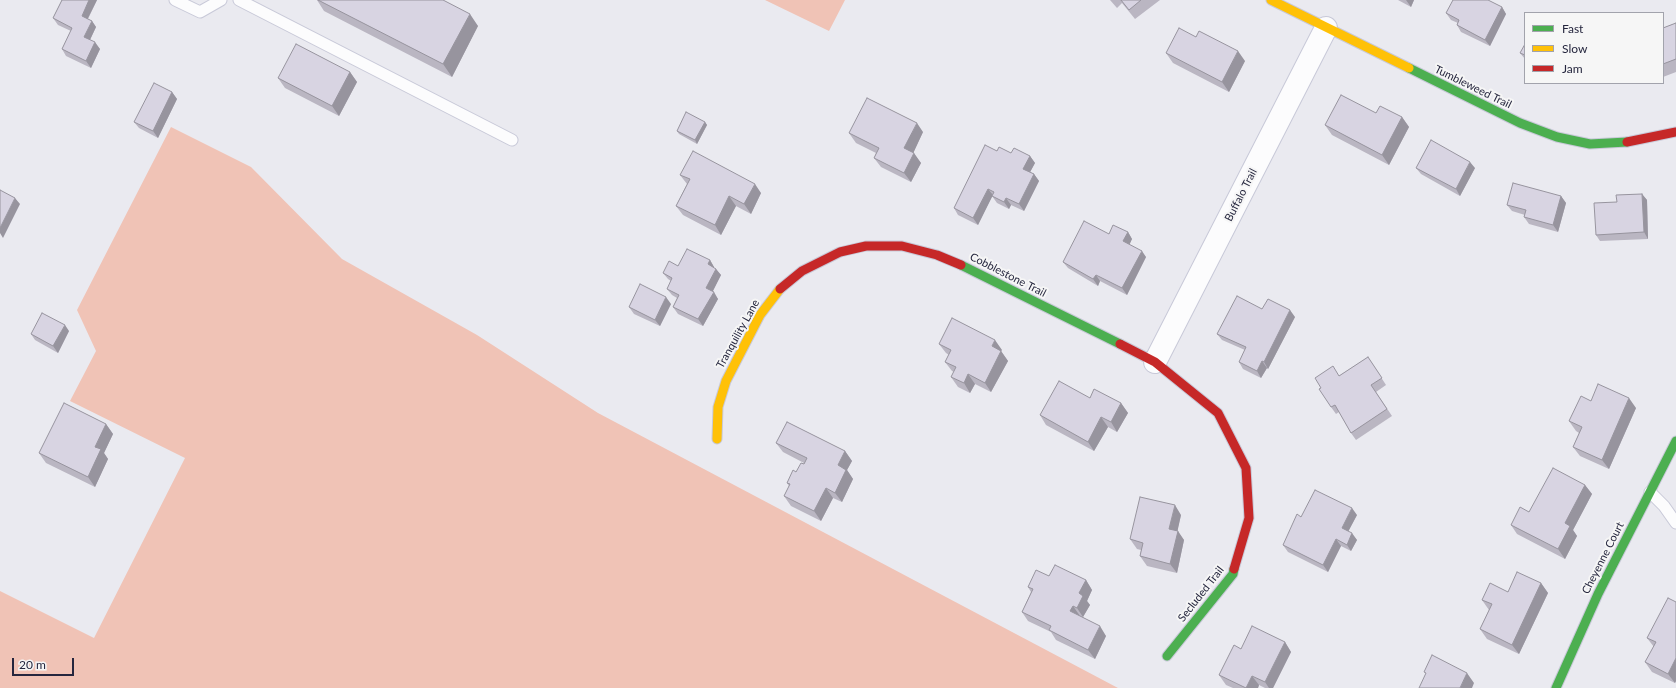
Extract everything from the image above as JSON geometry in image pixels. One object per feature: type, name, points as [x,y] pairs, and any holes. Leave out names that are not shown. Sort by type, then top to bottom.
[{"type":"street","name":"Tumbleweed Trail","points":[[1271,0],[1520,123],[1557,137],[1590,144],[1634,142],[1676,132]]},
{"type":"street","name":"Buffalo Trail","points":[[1155,362],[1326,28]]},
{"type":"street","name":"Cobblestone Trail","points":[[840,252],[853,248],[889,245],[902,246],[937,255],[959,264],[1155,362]]},
{"type":"street","name":"Tranquility Lane","points":[[717,439],[718,407],[722,389],[760,315],[774,296],[792,279],[814,264],[840,252]]},
{"type":"street","name":"Secluded Trail","points":[[1155,362],[1218,413],[1246,468],[1249,518],[1233,574],[1167,656]]},
{"type":"street","name":"Cheyenne Court","points":[[1556,688],[1598,594],[1676,441]]},
{"type":"lane","points":[[175,0],[200,12],[221,0]]},
{"type":"lane","points":[[239,0],[512,140]]},
{"type":"lane","points":[[1650,492],[1664,506],[1676,523]]},
{"type":"shaded area","points":[[765,0],[845,0],[829,31]]},
{"type":"shaded area","points":[[171,127],[251,167],[342,259],[477,335],[598,413],[1118,688],[0,688],[0,591],[94,638],[185,458],[70,401],[96,351],[77,310]]},
{"type":"building","points":[[62,0],[89,0],[82,16],[92,21],[84,37],[95,42],[86,61],[62,49],[72,28],[53,18]]},
{"type":"building","points":[[318,0],[443,0],[470,14],[443,64]]},
{"type":"building","points":[[1121,0],[1141,0],[1129,10]]},
{"type":"building","points":[[1453,0],[1488,0],[1502,7],[1485,40],[1457,25],[1459,20],[1446,13]]},
{"type":"building","points":[[1676,23],[1676,59],[1664,64],[1664,28]]},
{"type":"building","points":[[1179,28],[1196,37],[1199,31],[1238,51],[1222,82],[1166,53]]},
{"type":"building","points":[[296,44],[350,72],[332,106],[278,78]]},
{"type":"building","points":[[1524,46],[1524,55],[1520,53]]},
{"type":"building","points":[[154,83],[172,92],[153,131],[134,122]]},
{"type":"building","points":[[1341,95],[1376,113],[1380,106],[1402,117],[1382,155],[1325,125]]},
{"type":"building","points":[[867,98],[917,123],[904,148],[914,153],[904,173],[874,158],[879,148],[849,133]]},
{"type":"building","points":[[686,112],[705,122],[695,140],[677,131]]},
{"type":"building","points":[[1431,140],[1470,162],[1456,189],[1416,168]]},
{"type":"building","points":[[985,145],[997,151],[999,147],[1011,153],[1014,148],[1030,156],[1023,169],[1034,174],[1019,204],[1006,198],[1004,202],[992,196],[994,192],[988,189],[973,218],[954,208]]},
{"type":"building","points":[[693,151],[755,184],[744,204],[729,196],[715,225],[676,206],[690,179],[680,175]]},
{"type":"building","points":[[1513,183],[1561,196],[1553,225],[1524,217],[1526,210],[1507,205]]},
{"type":"building","points":[[0,190],[15,198],[0,228]]},
{"type":"building","points":[[1642,194],[1644,232],[1596,235],[1594,203],[1617,202],[1616,195]]},
{"type":"building","points":[[1084,221],[1109,234],[1113,225],[1128,232],[1123,241],[1142,251],[1122,288],[1096,275],[1093,279],[1063,262]]},
{"type":"building","points":[[687,249],[710,260],[708,264],[716,269],[706,288],[714,292],[698,319],[673,307],[679,295],[667,289],[672,278],[663,273],[669,261],[678,266]]},
{"type":"building","points":[[640,284],[666,297],[655,320],[629,307]]},
{"type":"building","points":[[1237,296],[1262,309],[1268,299],[1290,310],[1264,362],[1262,361],[1257,371],[1239,362],[1246,347],[1217,334]]},
{"type":"building","points":[[42,313],[65,325],[53,346],[31,334]]},
{"type":"building","points":[[952,318],[995,340],[992,346],[1001,351],[985,383],[968,374],[964,383],[951,377],[956,367],[945,362],[951,350],[939,344]]},
{"type":"building","points":[[1368,357],[1382,378],[1371,385],[1387,409],[1351,433],[1335,405],[1331,407],[1319,389],[1321,388],[1315,378],[1333,366],[1339,376]]},
{"type":"building","points":[[1059,381],[1090,398],[1094,389],[1121,403],[1111,422],[1101,417],[1088,442],[1040,415]]},
{"type":"building","points":[[1598,384],[1629,398],[1602,460],[1573,447],[1582,427],[1569,421],[1581,396],[1591,401]]},
{"type":"building","points":[[64,403],[106,424],[95,447],[101,449],[88,477],[39,453]]},
{"type":"building","points":[[787,422],[845,451],[838,465],[846,470],[835,493],[826,488],[814,511],[784,496],[790,484],[787,483],[793,470],[796,472],[801,463],[804,464],[807,458],[776,443]]},
{"type":"building","points":[[1553,468],[1585,485],[1565,523],[1570,526],[1558,549],[1511,525],[1520,507],[1529,512]]},
{"type":"building","points":[[1315,490],[1352,508],[1342,528],[1352,533],[1347,545],[1336,539],[1323,565],[1283,545],[1297,514],[1301,517]]},
{"type":"building","points":[[1140,497],[1175,505],[1169,529],[1178,531],[1170,564],[1140,556],[1143,543],[1130,539]]},
{"type":"building","points":[[1055,565],[1086,580],[1079,593],[1083,596],[1077,608],[1073,606],[1070,611],[1100,626],[1088,650],[1049,630],[1051,626],[1022,612],[1033,589],[1028,587],[1036,570],[1049,576]]},
{"type":"building","points":[[1517,572],[1541,583],[1512,645],[1480,629],[1492,604],[1482,600],[1490,583],[1508,592]]},
{"type":"building","points":[[1668,598],[1676,602],[1676,658],[1668,674],[1645,662],[1656,642],[1647,638]]},
{"type":"building","points":[[1252,626],[1285,642],[1265,682],[1252,676],[1246,688],[1219,675],[1234,645],[1241,649]]},
{"type":"building","points":[[1432,655],[1467,673],[1460,688],[1419,688],[1426,673],[1424,672]]},
{"type":"traffic: fast","points":[[1409,68],[1520,123],[1557,137],[1590,144],[1627,142]]},
{"type":"traffic: fast","points":[[961,265],[1120,344]]},
{"type":"traffic: fast","points":[[1556,688],[1598,594],[1676,441]]},
{"type":"traffic: fast","points":[[1167,656],[1233,574],[1234,569]]},
{"type":"traffic: slow","points":[[1271,0],[1409,68]]},
{"type":"traffic: slow","points":[[717,439],[718,407],[726,381],[760,315],[780,289]]},
{"type":"traffic: jam","points":[[1627,142],[1676,132]]},
{"type":"traffic: jam","points":[[780,289],[802,271],[840,252],[866,246],[902,246],[937,255],[961,265]]},
{"type":"traffic: jam","points":[[1120,344],[1155,362],[1218,413],[1246,468],[1249,518],[1234,569]]}]
